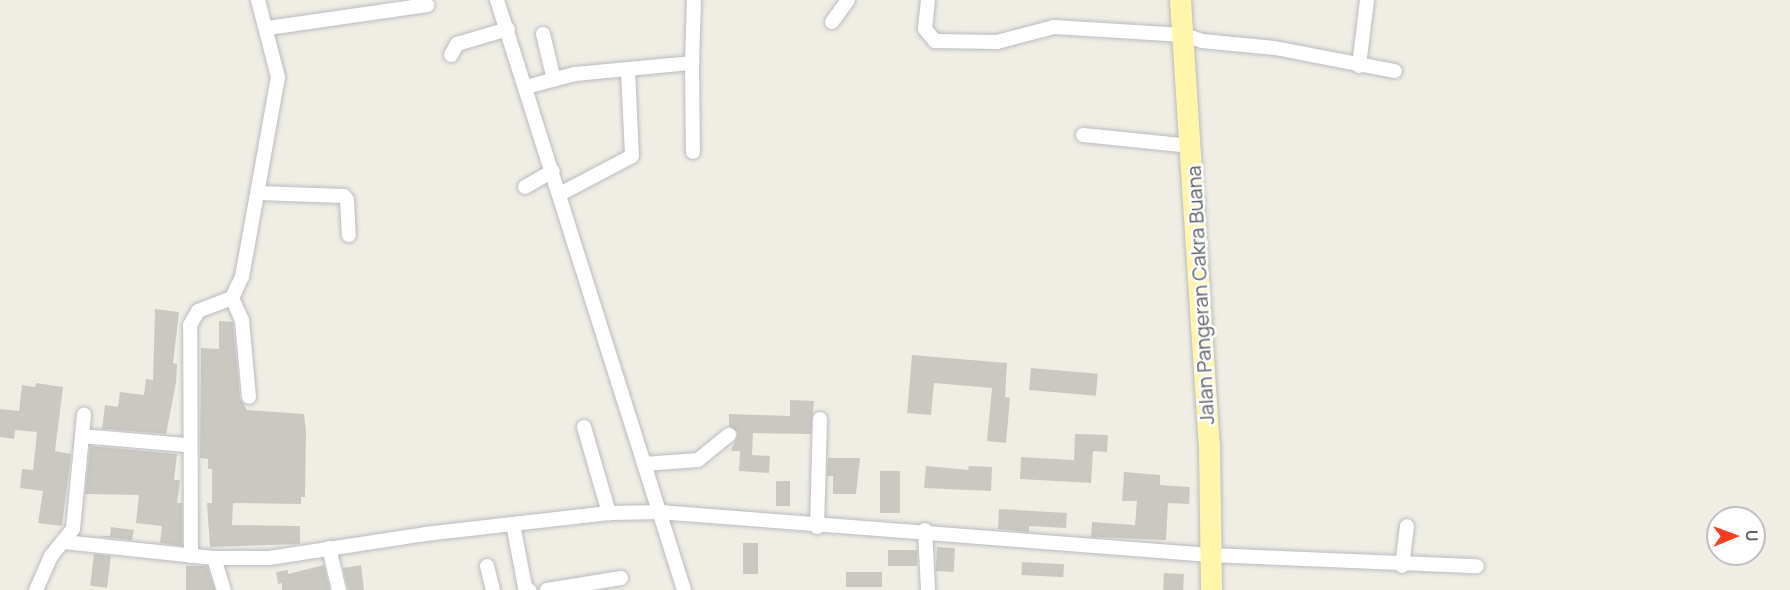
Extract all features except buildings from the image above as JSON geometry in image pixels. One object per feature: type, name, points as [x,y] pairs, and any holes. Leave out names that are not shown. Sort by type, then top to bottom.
[{"type":"main road","name":"Jalan Pangeran Cakra Buana","points":[[1180,0],[1209,444],[1211,590]]},
{"type":"street","points":[[191,556],[188,445],[191,319],[198,311],[232,298],[242,277],[278,77],[268,28],[258,0]]},
{"type":"street","points":[[497,0],[684,590]]},
{"type":"street","points":[[693,152],[694,0]]},
{"type":"street","points":[[832,22],[848,0]]},
{"type":"street","points":[[928,0],[925,29],[935,41],[997,42],[1054,27],[1184,35],[1395,71]]},
{"type":"street","points":[[1359,66],[1367,0]]},
{"type":"street","points":[[268,28],[428,7]]},
{"type":"street","points":[[451,55],[457,44],[508,29]]},
{"type":"street","points":[[543,34],[554,80]]},
{"type":"street","points":[[526,87],[575,74],[628,71],[692,63]]},
{"type":"street","points":[[560,194],[632,156],[628,71]]},
{"type":"street","points":[[1083,135],[1191,146]]},
{"type":"street","points":[[525,188],[553,171]]},
{"type":"street","points":[[258,193],[344,195],[347,200],[349,235]]},
{"type":"street","points":[[232,298],[242,320],[249,397]]},
{"type":"street","points":[[36,590],[51,556],[64,542],[75,523],[84,415]]},
{"type":"street","points":[[818,527],[820,419]]},
{"type":"street","points":[[584,427],[609,513]]},
{"type":"street","points":[[644,464],[698,460],[729,435]]},
{"type":"street","points":[[82,436],[188,445]]},
{"type":"street","points":[[64,542],[214,558],[269,558],[513,524],[609,513],[659,512],[818,527],[925,530],[1210,555],[1402,566],[1477,566]]},
{"type":"street","points":[[513,524],[529,590]]},
{"type":"street","points":[[1402,566],[1407,526]]},
{"type":"street","points":[[925,530],[928,590]]},
{"type":"street","points":[[329,548],[339,590]]},
{"type":"street","points":[[214,558],[224,590]]},
{"type":"street","points":[[487,566],[493,590]]},
{"type":"street","points":[[547,590],[621,578]]}]
